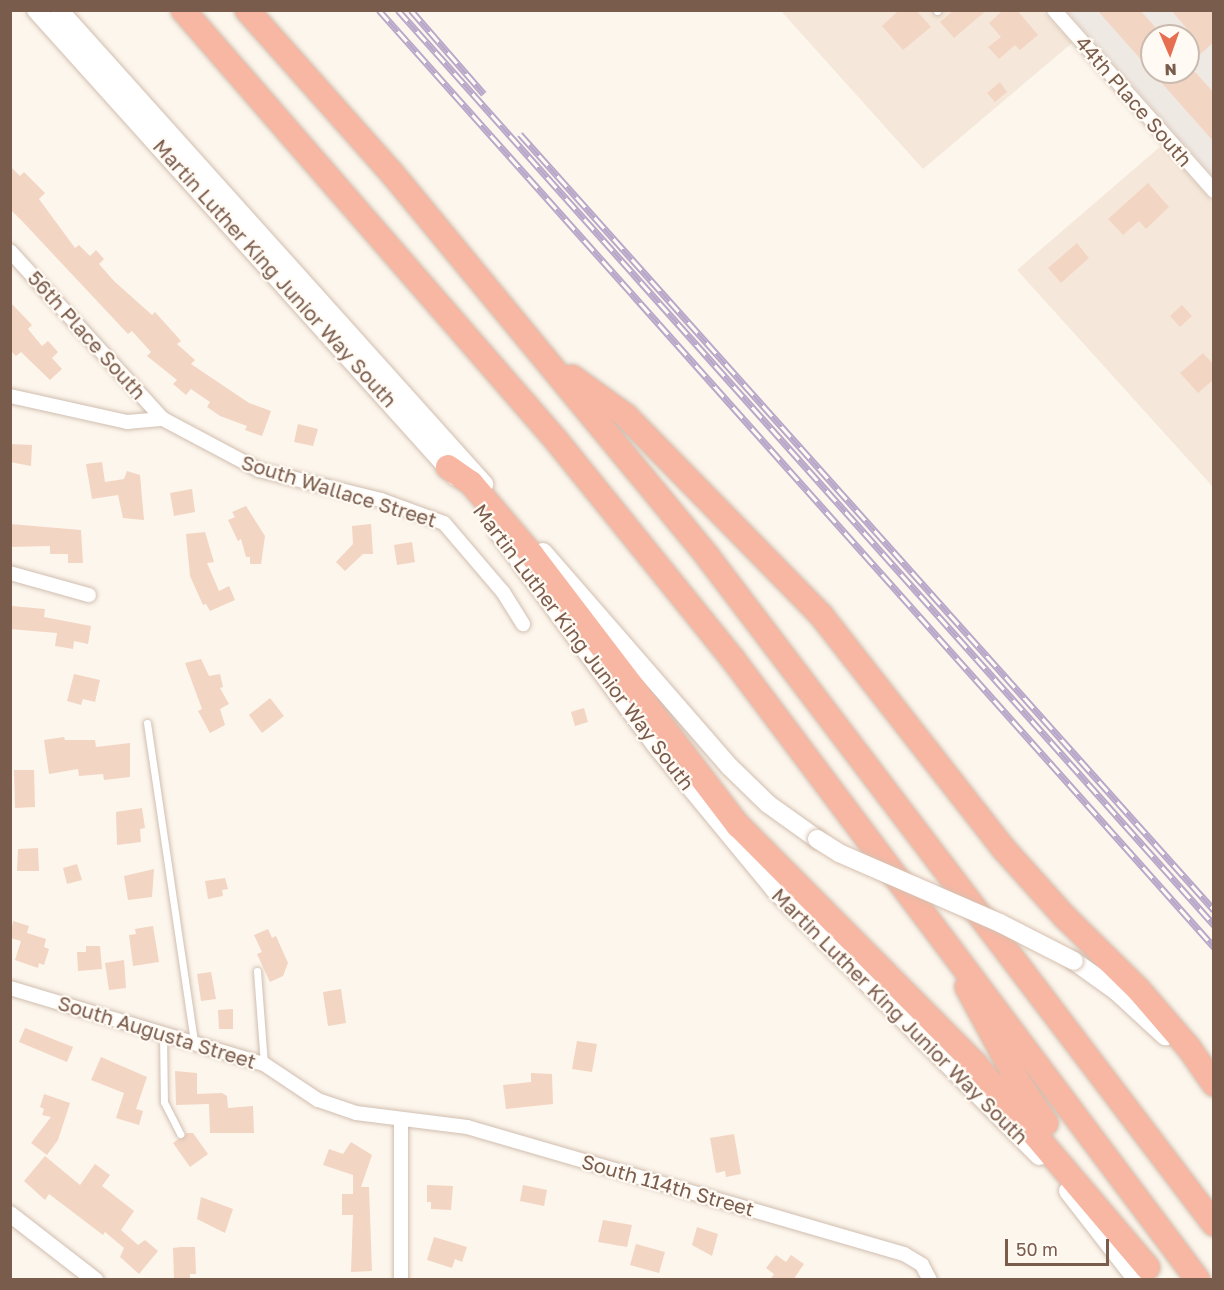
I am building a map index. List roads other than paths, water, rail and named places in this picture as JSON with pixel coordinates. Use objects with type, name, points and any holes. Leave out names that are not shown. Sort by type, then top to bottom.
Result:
[{"type":"highway","points":[[183,10],[556,440],[732,658],[928,914],[1198,1280]]},
{"type":"highway","points":[[247,10],[391,172],[708,557],[1214,1224]]},
{"type":"highway","points":[[546,358],[626,416],[821,615],[1003,848],[1065,917],[1139,990],[1189,1048],[1214,1086]]},
{"type":"highway","points":[[448,467],[471,483],[532,555],[738,825],[983,1072],[1147,1276]]},
{"type":"highway","points":[[928,914],[1017,1080],[1147,1276]]},
{"type":"main road","name":"Martin Luther King Junior Way South","points":[[36,10],[448,467]]},
{"type":"main road","name":"Martin Luther King Junior Way South","points":[[59,10],[361,342],[730,767],[768,804],[839,853],[1000,923],[1074,961],[1148,1019],[1214,1086]]},
{"type":"street","name":"44th Place South","points":[[1054,10],[1211,183]]},
{"type":"street","name":"56th Place South","points":[[10,251],[163,419]]},
{"type":"street","points":[[10,396],[127,422],[163,419]]},
{"type":"street","name":"South Wallace Street","points":[[163,419],[259,470],[381,500],[444,523],[497,584],[523,624]]},
{"type":"street","points":[[10,573],[89,595]]},
{"type":"street","name":"South Augusta Street","points":[[10,988],[264,1065],[318,1100],[356,1113],[400,1119]]},
{"type":"street","points":[[400,1119],[401,1280]]},
{"type":"street","name":"South 114th Street","points":[[400,1119],[466,1127],[904,1254],[928,1276]]},
{"type":"street","points":[[10,1214],[95,1280]]},
{"type":"lane","points":[[147,723],[194,1043]]},
{"type":"lane","points":[[257,971],[264,1065]]},
{"type":"lane","points":[[163,1034],[164,1102],[180,1134]]},
{"type":"railway","points":[[379,10],[1214,947]]},
{"type":"railway","points":[[398,10],[1214,925]]},
{"type":"railway","points":[[411,10],[484,94]]},
{"type":"railway","points":[[520,134],[1214,910]]}]
